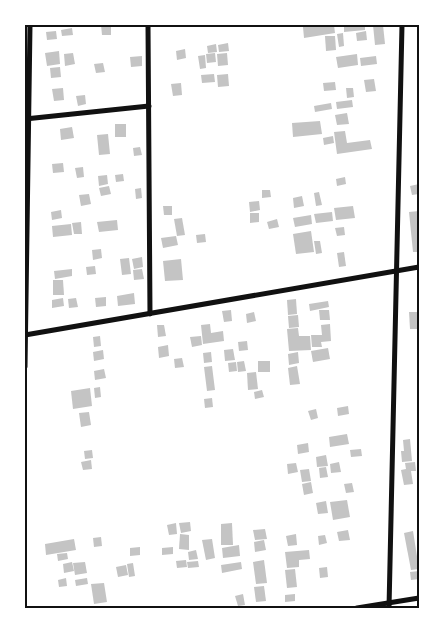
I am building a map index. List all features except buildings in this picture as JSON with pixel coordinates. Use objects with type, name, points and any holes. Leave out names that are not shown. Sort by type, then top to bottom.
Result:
[{"type":"street","points":[[25,367],[27,118],[30,25]]},
{"type":"street","points":[[148,25],[150,314]]},
{"type":"street","points":[[389,605],[402,25]]},
{"type":"street","points":[[27,118],[149,106]]},
{"type":"street","points":[[25,335],[419,267]]},
{"type":"street","points":[[357,608],[389,605],[419,598]]}]
